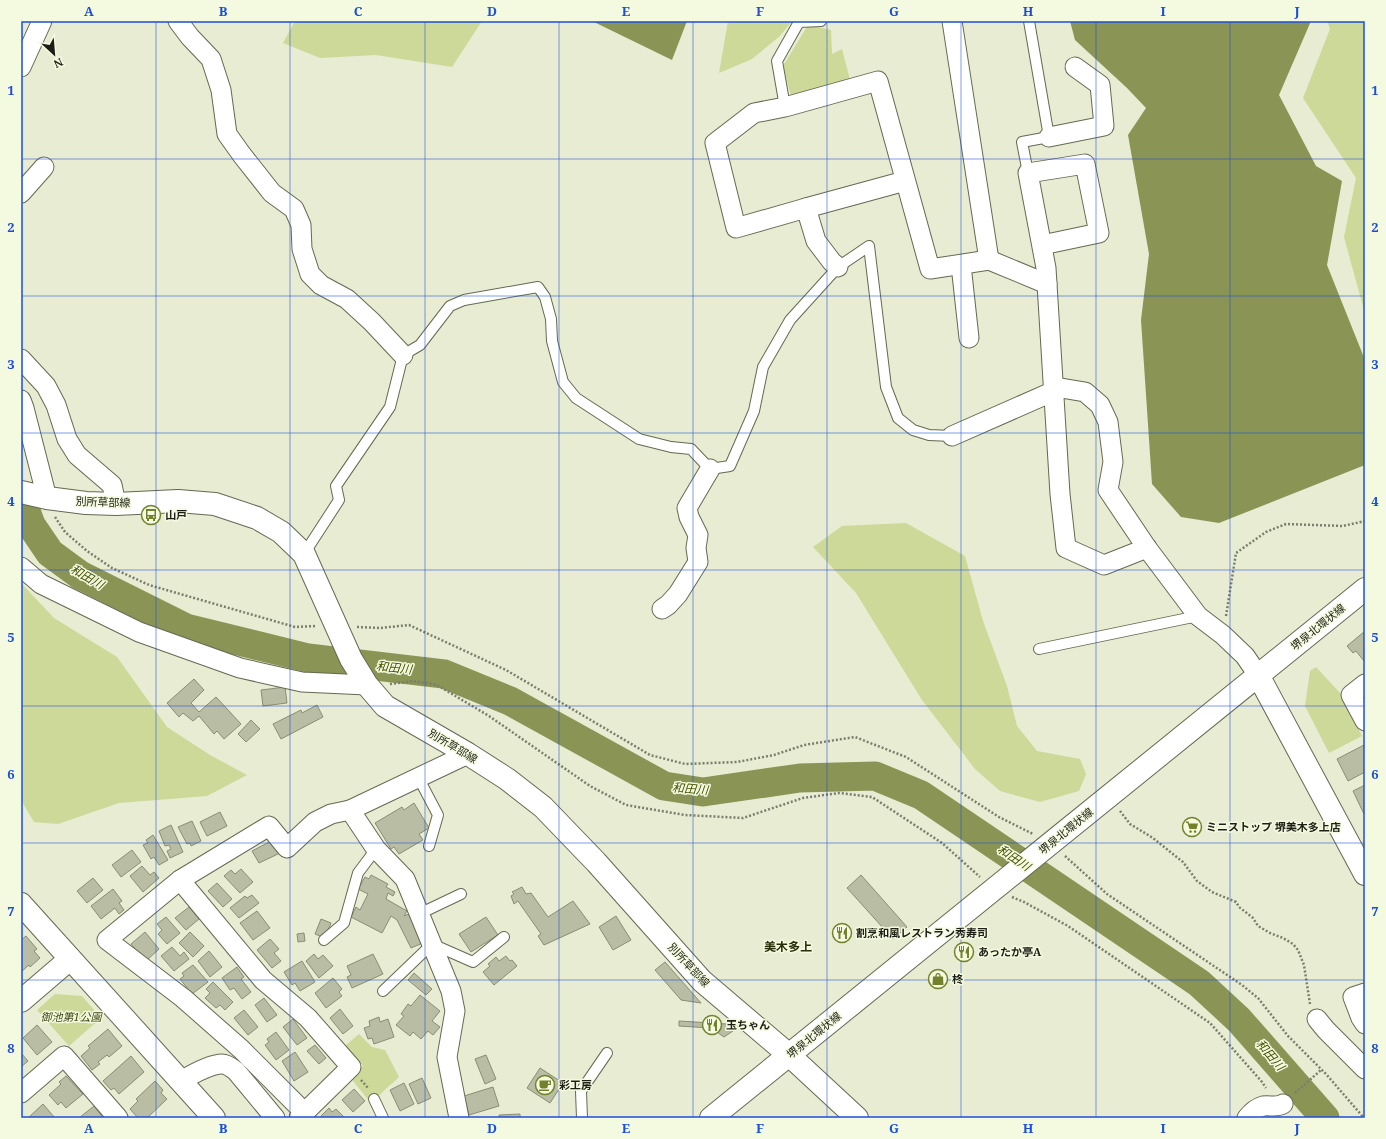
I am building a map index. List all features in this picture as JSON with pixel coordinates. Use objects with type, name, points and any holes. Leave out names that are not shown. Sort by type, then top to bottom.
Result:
[{"type":"main road","name":"別所草部線","points":[[36,496],[86,503],[116,504],[178,502],[215,504],[258,518],[281,532],[304,554],[351,660],[366,685],[385,706],[468,754],[507,779],[543,807],[596,862],[702,980],[790,1054],[857,1118]]},
{"type":"main road","name":"堺泉北環状線","points":[[711,1118],[1365,589]]},
{"type":"main road","points":[[1258,675],[1365,874]]},
{"type":"main road","points":[[21,904],[214,1118]]},
{"type":"main road","points":[[21,1001],[70,959]]},
{"type":"street","points":[[21,67],[42,21]]},
{"type":"street","points":[[178,21],[190,37],[211,59],[220,90],[227,134],[272,193],[294,209],[301,225],[302,249],[310,274],[320,286],[347,299],[372,322],[403,355]]},
{"type":"street","points":[[952,21],[989,260]]},
{"type":"street","points":[[1049,138],[1104,126],[1100,85],[1075,67]]},
{"type":"street","points":[[905,181],[736,228],[715,144],[754,113],[785,107],[878,82],[930,269],[989,260],[1047,284]]},
{"type":"street","points":[[1042,245],[1099,233],[1085,164],[1028,173],[1046,268],[1060,494],[1066,548],[1104,565],[1147,548]]},
{"type":"street","points":[[21,193],[44,166]]},
{"type":"street","points":[[806,208],[816,241],[832,262],[838,267]]},
{"type":"street","points":[[961,265],[969,338]]},
{"type":"street","points":[[21,359],[46,386],[56,405],[66,439],[76,456],[112,485],[116,504]]},
{"type":"street","points":[[952,436],[1061,388],[1085,392],[1100,405],[1108,422],[1113,462],[1108,490],[1147,548],[1198,616],[1223,635],[1245,656],[1258,675]]},
{"type":"street","points":[[21,400],[24,408],[36,496]]},
{"type":"street","points":[[662,610],[678,594],[698,562],[696,548],[698,535],[689,517],[687,508],[710,469]]},
{"type":"street","points":[[21,567],[41,584],[139,632],[240,668],[302,682],[366,685]]},
{"type":"street","points":[[1365,684],[1352,695],[1365,721]]},
{"type":"street","points":[[180,880],[263,980],[308,1018],[350,1067],[302,1115],[241,1049],[183,998],[107,940],[180,880],[269,826],[287,848],[315,822],[332,814],[350,810],[468,754]]},
{"type":"street","points":[[350,810],[376,850],[405,879],[452,992],[455,1011],[447,1057],[459,1118]]},
{"type":"street","points":[[1365,994],[1353,997],[1361,1018],[1365,1024]]},
{"type":"street","points":[[1318,1019],[1326,1030],[1365,1069]]},
{"type":"street","points":[[21,1093],[64,1056],[118,1118]]},
{"type":"street","points":[[181,1082],[200,1070],[222,1064],[230,1066],[236,1071],[275,1118]]},
{"type":"street","points":[[1247,1118],[1254,1111],[1263,1106],[1280,1105]]},
{"type":"lane","points":[[785,107],[777,61],[799,22],[820,21]]},
{"type":"lane","points":[[1028,173],[1022,142],[1049,138],[1029,21]]},
{"type":"lane","points":[[304,554],[339,500],[336,486],[390,407],[403,355],[420,345],[450,306],[464,300],[538,287],[545,297],[551,319],[552,341],[563,382],[576,398],[639,439],[672,447],[690,449],[710,469],[730,466],[754,410],[763,367],[790,320],[838,267],[868,246],[886,387],[898,418],[913,430],[929,435],[952,436]]},
{"type":"lane","points":[[1039,649],[1198,616]]},
{"type":"lane","points":[[418,777],[438,815],[429,846]]},
{"type":"lane","points":[[324,940],[344,923],[358,873],[376,850]]},
{"type":"lane","points":[[419,914],[461,894]]},
{"type":"lane","points":[[383,991],[432,944],[473,962],[504,937]]},
{"type":"lane","points":[[582,1118],[582,1092],[607,1053]]},
{"type":"lane","points":[[374,1099],[383,1118]]},
{"type":"path","points":[[36,496],[65,532],[87,551],[112,568],[148,585],[295,627],[339,631],[409,626],[506,670],[650,755],[685,764],[737,762],[774,755],[804,745],[855,737],[906,757],[1046,847],[1107,894],[1242,985],[1258,998],[1288,1036],[1364,1118]]},
{"type":"path","points":[[1223,635],[1236,553],[1266,532],[1286,524],[1343,526],[1365,521]]},
{"type":"path","points":[[366,685],[382,685],[413,681],[437,685],[489,716],[590,786],[626,804],[685,815],[743,818],[803,798],[839,793],[872,797],[942,843],[1024,902],[1068,926],[1210,1023],[1262,1082],[1280,1105],[1321,1070]]},
{"type":"path","points":[[1109,796],[1130,824],[1153,838],[1175,855],[1197,881],[1212,892],[1236,902],[1239,907],[1253,918],[1258,926],[1294,944],[1304,965],[1310,1004],[1318,1019]]},
{"type":"path","points":[[350,1067],[374,1099]]},
{"type":"green space","points":[[295,21],[482,21],[452,67],[376,55],[320,58],[283,43]]},
{"type":"green space","points":[[728,21],[792,21],[780,36],[752,59],[719,73]]},
{"type":"green space","points":[[1327,21],[1365,21],[1365,314],[1344,237],[1356,178],[1303,98],[1330,29]]},
{"type":"green space","points":[[808,25],[831,30],[832,54],[842,49],[850,80],[791,96],[783,66]]},
{"type":"green space","points":[[906,523],[965,556],[983,621],[1007,686],[1017,726],[1037,751],[1080,759],[1086,774],[1079,791],[1040,802],[1000,791],[975,769],[922,700],[856,593],[813,547],[842,526]]},
{"type":"green space","points":[[21,583],[54,618],[117,657],[167,727],[210,755],[247,775],[207,796],[119,803],[58,824],[34,822],[21,800]]},
{"type":"green space","points":[[1316,667],[1340,693],[1362,736],[1329,753],[1305,706],[1310,671]]},
{"type":"green space","name":"御池第1公園","points":[[55,994],[82,996],[101,1018],[69,1046],[37,1010]]},
{"type":"green space","points":[[359,1034],[372,1047],[385,1050],[399,1077],[377,1097],[369,1101],[350,1077],[363,1066],[345,1046]]},
{"type":"shaded area","points":[[592,21],[687,21],[672,60]]},
{"type":"shaded area","points":[[1070,21],[1311,21],[1279,95],[1316,166],[1342,181],[1327,265],[1365,360],[1365,465],[1219,523],[1181,517],[1152,484],[1141,320],[1149,254],[1128,135],[1146,108],[1127,88],[1075,40]]},
{"type":"building","points":[[1365,631],[1364,661],[1356,651],[1353,653],[1347,646]]},
{"type":"building","points":[[194,679],[204,690],[191,703],[199,712],[216,697],[241,724],[224,739],[217,731],[214,734],[199,716],[193,721],[183,713],[179,717],[167,703]]},
{"type":"building","points":[[285,687],[287,703],[263,706],[261,690]]},
{"type":"building","points":[[317,705],[323,717],[281,739],[273,724],[301,710],[302,713]]},
{"type":"building","points":[[251,720],[260,729],[246,742],[238,734]]},
{"type":"building","points":[[1364,745],[1365,772],[1348,781],[1337,759]]},
{"type":"building","points":[[1365,785],[1365,813],[1364,814],[1353,791]]},
{"type":"building","points":[[414,803],[429,828],[419,834],[423,840],[399,854],[394,847],[391,849],[375,823],[402,807],[404,810]]},
{"type":"building","points":[[220,812],[227,826],[207,836],[200,822]]},
{"type":"building","points":[[192,821],[201,841],[191,846],[190,843],[187,844],[178,827]]},
{"type":"building","points":[[171,825],[183,852],[170,858],[167,851],[171,849],[169,845],[165,846],[159,831]]},
{"type":"building","points":[[153,835],[168,860],[159,865],[154,857],[151,859],[143,845],[148,843],[146,840]]},
{"type":"building","points":[[273,840],[280,853],[259,863],[252,851]]},
{"type":"building","points":[[132,850],[141,862],[121,877],[112,865]]},
{"type":"building","points":[[142,866],[150,875],[154,872],[159,878],[143,892],[130,876]]},
{"type":"building","points":[[241,869],[253,882],[240,893],[224,876],[231,870],[235,874]]},
{"type":"building","points":[[371,875],[388,884],[386,887],[395,892],[393,896],[388,893],[386,899],[407,911],[404,916],[411,913],[425,942],[411,948],[397,920],[391,916],[382,933],[351,917],[356,907],[360,910],[368,894],[358,889],[365,877],[369,879]]},
{"type":"building","points":[[861,875],[907,927],[893,939],[847,888]]},
{"type":"building","points":[[93,878],[103,890],[87,903],[77,891]]},
{"type":"building","points":[[217,883],[232,899],[223,907],[208,891]]},
{"type":"building","points":[[522,887],[526,894],[531,893],[548,917],[573,901],[590,924],[544,945],[538,936],[541,934],[518,901],[514,904],[511,896],[514,894],[512,892]]},
{"type":"building","points":[[113,889],[122,901],[119,903],[124,910],[119,914],[115,908],[101,919],[91,906]]},
{"type":"building","points":[[252,895],[259,903],[239,918],[230,908],[245,896],[247,898]]},
{"type":"building","points":[[189,907],[199,919],[186,930],[175,918]]},
{"type":"building","points":[[257,911],[270,928],[253,940],[240,923]]},
{"type":"building","points":[[616,916],[631,940],[613,950],[599,927]]},
{"type":"building","points":[[166,917],[180,933],[167,944],[158,934],[162,930],[157,924]]},
{"type":"building","points":[[486,917],[498,935],[471,952],[459,934]]},
{"type":"building","points":[[321,919],[331,923],[325,938],[315,934]]},
{"type":"building","points":[[145,932],[159,949],[146,961],[131,944]]},
{"type":"building","points":[[190,932],[204,946],[193,957],[179,943]]},
{"type":"building","points":[[304,933],[305,941],[298,942],[297,934]]},
{"type":"building","points":[[26,936],[37,949],[34,951],[40,958],[30,967],[29,965],[21,972],[21,940]]},
{"type":"building","points":[[270,939],[279,949],[274,953],[281,961],[272,968],[257,950]]},
{"type":"building","points":[[172,947],[180,956],[184,952],[189,959],[174,971],[161,956]]},
{"type":"building","points":[[209,951],[222,967],[210,977],[198,961]]},
{"type":"building","points":[[314,954],[318,959],[323,955],[333,966],[319,978],[306,961]]},
{"type":"building","points":[[373,954],[383,974],[352,988],[347,977],[351,975],[347,966]]},
{"type":"building","points":[[506,956],[517,966],[494,985],[483,972],[490,966],[488,964],[496,957],[499,961]]},
{"type":"building","points":[[302,961],[315,982],[300,991],[295,983],[292,985],[284,972]]},
{"type":"building","points":[[665,962],[701,1003],[681,1000],[655,970]]},
{"type":"building","points":[[193,965],[208,982],[192,994],[180,979],[184,976],[182,973]]},
{"type":"building","points":[[237,967],[244,977],[241,979],[251,992],[242,999],[234,988],[230,990],[222,978]]},
{"type":"building","points":[[414,973],[432,989],[426,995],[408,980]]},
{"type":"building","points":[[333,978],[342,989],[339,992],[342,996],[326,1008],[315,993]]},
{"type":"building","points":[[213,982],[233,1002],[225,1010],[220,1005],[216,1008],[205,998],[210,993],[206,989]]},
{"type":"building","points":[[420,995],[440,1011],[432,1021],[440,1027],[433,1035],[428,1031],[421,1039],[413,1032],[410,1036],[396,1025],[404,1016],[401,1014],[408,1004],[411,1006]]},
{"type":"building","points":[[264,998],[277,1015],[267,1022],[255,1005]]},
{"type":"building","points":[[340,1009],[353,1026],[343,1034],[330,1018]]},
{"type":"building","points":[[244,1010],[258,1027],[248,1035],[234,1018]]},
{"type":"building","points":[[379,1017],[380,1022],[388,1019],[394,1037],[374,1044],[372,1038],[368,1039],[364,1028],[370,1026],[369,1021]]},
{"type":"building","points":[[293,1019],[307,1038],[297,1045],[283,1027]]},
{"type":"building","points":[[679,1021],[727,1024],[733,1031],[724,1037],[711,1028],[679,1026]]},
{"type":"building","points":[[37,1025],[52,1042],[37,1055],[23,1038]]},
{"type":"building","points":[[108,1029],[122,1046],[109,1057],[107,1055],[98,1062],[100,1064],[92,1070],[81,1056],[90,1048],[88,1046]]},
{"type":"building","points":[[276,1032],[289,1050],[276,1060],[265,1045],[269,1042],[267,1039]]},
{"type":"building","points":[[315,1045],[326,1058],[319,1064],[307,1051]]},
{"type":"building","points":[[295,1052],[308,1072],[294,1081],[282,1061]]},
{"type":"building","points":[[21,1053],[28,1061],[21,1067]]},
{"type":"building","points":[[486,1055],[496,1079],[485,1084],[475,1059]]},
{"type":"building","points":[[131,1056],[144,1072],[119,1094],[114,1088],[111,1090],[103,1081]]},
{"type":"building","points":[[540,1068],[563,1083],[550,1103],[527,1088]]},
{"type":"building","points":[[66,1076],[83,1094],[66,1108],[61,1102],[58,1105],[49,1095],[61,1084],[59,1082]]},
{"type":"building","points":[[422,1078],[431,1098],[418,1104],[409,1084]]},
{"type":"building","points":[[155,1081],[163,1090],[161,1093],[167,1099],[147,1118],[138,1118],[130,1109],[138,1101],[136,1099]]},
{"type":"building","points":[[404,1083],[414,1104],[400,1111],[390,1090]]},
{"type":"building","points":[[493,1087],[499,1106],[469,1115],[464,1096]]},
{"type":"building","points":[[354,1089],[365,1101],[353,1112],[342,1100]]},
{"type":"building","points":[[43,1104],[55,1118],[28,1118]]},
{"type":"building","points":[[94,1106],[103,1118],[79,1118]]},
{"type":"building","points":[[329,1108],[332,1112],[336,1109],[345,1118],[322,1118],[321,1116]]},
{"type":"building","points":[[520,1114],[520,1118],[499,1118],[499,1115]]},
{"type":"waterway","name":"和田川","points":[[21,497],[31,525],[50,553],[80,575],[186,628],[308,658],[444,674],[510,701],[664,786],[703,792],[800,778],[875,776],[921,795],[1199,983],[1239,1020],[1325,1118]]},
{"type":"place","name":"山戸","points":[[151,515]]},
{"type":"place","name":"ミニストップ 堺美木多上店","points":[[1192,827]]},
{"type":"place","name":"割烹和風レストラン秀寿司","points":[[842,933]]},
{"type":"place","name":"あったか亭A","points":[[964,952]]},
{"type":"place","name":"柊","points":[[938,979]]},
{"type":"place","name":"玉ちゃん","points":[[712,1025]]},
{"type":"place","name":"彩工房","points":[[545,1085]]},
{"type":"district","name":"美木多上","points":[[788,947]]}]
